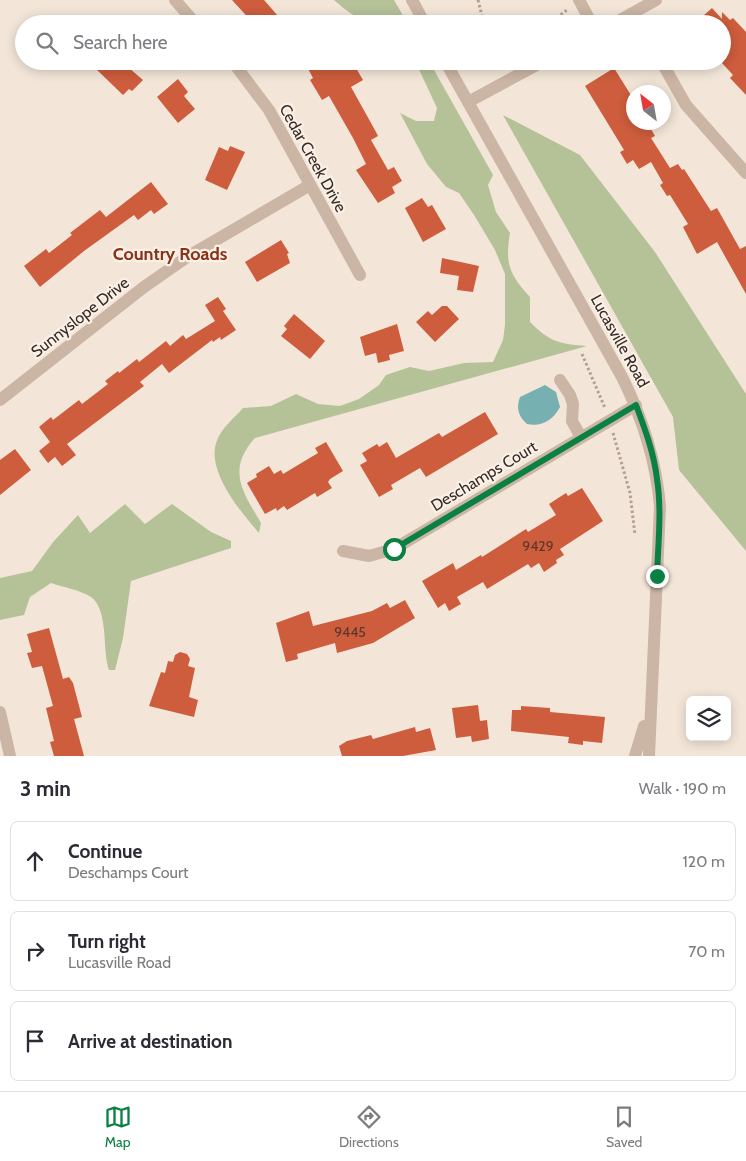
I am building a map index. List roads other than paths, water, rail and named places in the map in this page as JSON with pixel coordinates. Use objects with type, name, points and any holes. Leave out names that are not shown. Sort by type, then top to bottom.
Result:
[{"type":"street","points":[[175,0],[188,15]]},
{"type":"street","points":[[412,0],[420,15]]},
{"type":"street","points":[[629,15],[656,0]]},
{"type":"street","points":[[574,1],[585,15]]},
{"type":"street","name":"Cedar Creek Drive","points":[[239,70],[269,110],[360,275]]},
{"type":"street","name":"Lucasville Road","points":[[450,70],[636,405],[649,439],[657,478],[660,506],[649,712],[649,756]]},
{"type":"street","points":[[468,102],[527,70]]},
{"type":"street","points":[[667,70],[695,116],[746,173]]},
{"type":"street","name":"Sunnyslope Drive","points":[[0,400],[187,257],[310,185]]},
{"type":"street","points":[[560,380],[570,395],[573,404],[572,422],[581,438]]},
{"type":"street","name":"Deschamps Court","points":[[343,551],[369,556],[394,549],[636,405]]},
{"type":"street","points":[[0,712],[10,756]]},
{"type":"street","points":[[635,756],[649,712]]},
{"type":"water","points":[[545,385],[556,392],[560,407],[554,416],[546,422],[532,425],[527,424],[519,412],[520,397]]},
{"type":"district","name":"Country Roads","points":[[170,254]]}]
